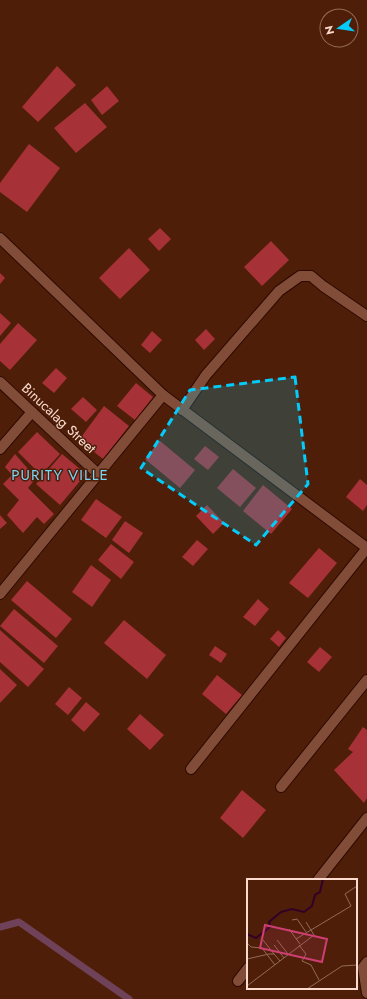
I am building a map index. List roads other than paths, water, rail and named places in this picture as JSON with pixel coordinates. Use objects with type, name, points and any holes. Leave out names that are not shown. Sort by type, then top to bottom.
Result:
[{"type":"street","points":[[0,238],[163,395],[367,548],[191,769]]},
{"type":"street","points":[[182,410],[206,375],[274,297],[300,276],[311,276],[367,316]]},
{"type":"street","name":"Binucalag Street","points":[[0,382],[98,474]]},
{"type":"street","points":[[0,594],[163,395]]},
{"type":"street","points":[[0,449],[32,412]]},
{"type":"street","points":[[281,787],[367,680]]},
{"type":"street","points":[[319,879],[367,818]]},
{"type":"street","points":[[367,962],[363,967],[367,993]]},
{"type":"street","points":[[238,981],[247,969]]},
{"type":"waterway","points":[[0,927],[19,922],[129,999]]},
{"type":"district","name":"PURITY VILLE","points":[[60,475]]}]
